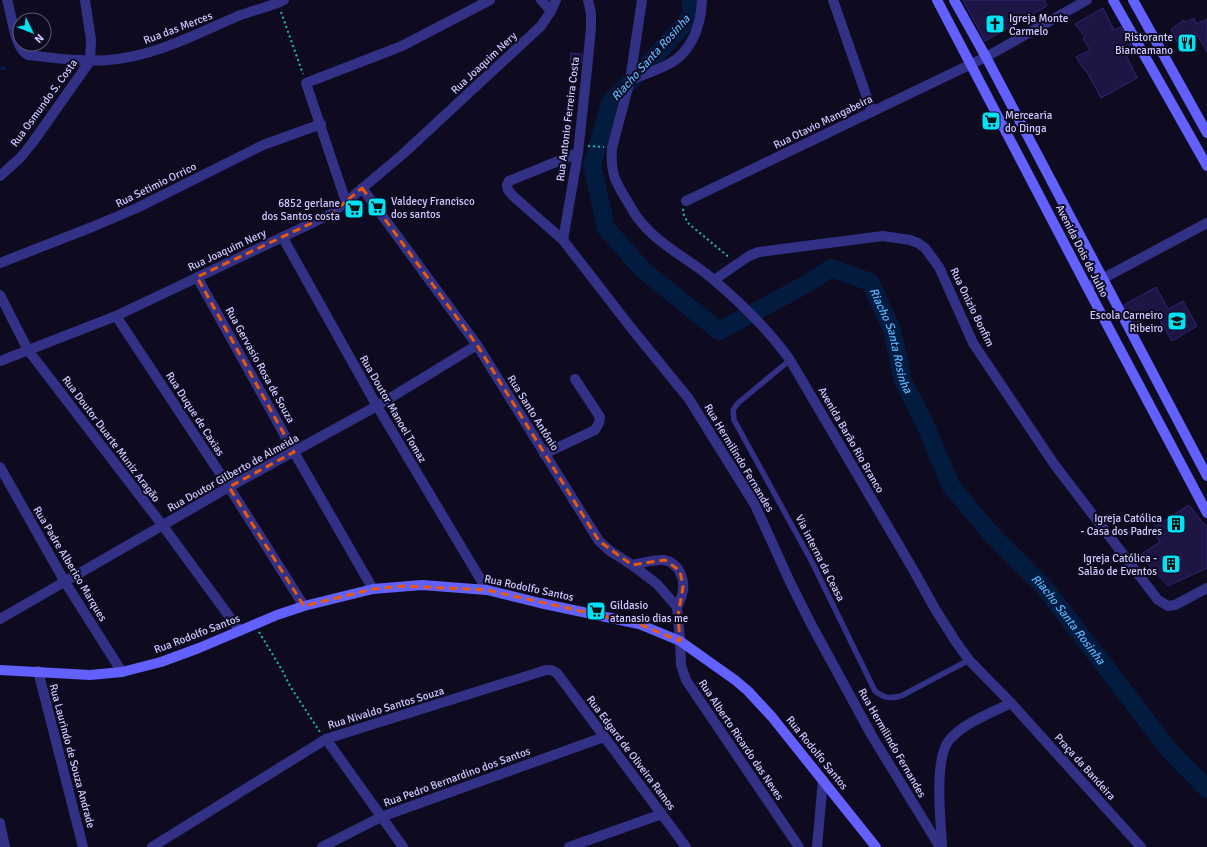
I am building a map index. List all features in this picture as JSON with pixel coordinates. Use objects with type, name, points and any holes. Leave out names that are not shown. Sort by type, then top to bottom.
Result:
[{"type":"street","name":"Rua das Merces","points":[[7,0],[18,44],[23,52],[28,55],[90,61],[110,60],[145,54],[174,44],[252,10],[280,1]]},
{"type":"street","points":[[85,0],[91,40],[90,61]]},
{"type":"street","points":[[346,202],[306,83],[402,46],[490,0]]},
{"type":"street","points":[[541,0],[551,11]]},
{"type":"street","name":"Rua Joaquim Nery","points":[[0,361],[116,316],[283,238],[330,214],[403,154],[541,26],[556,0]]},
{"type":"street","name":"Rua Antonio Ferreira Costa","points":[[563,240],[579,150],[591,28],[591,13],[588,0]]},
{"type":"street","name":"Avenida Barão Rio Branco","points":[[642,0],[630,80],[613,144],[611,159],[614,175],[620,192],[638,218],[653,235],[714,280],[751,314],[777,342],[790,360],[935,609],[956,642],[969,660],[1011,703]]},
{"type":"street","points":[[630,80],[668,65],[681,56],[691,42],[698,28],[702,13],[702,0]]},
{"type":"street","points":[[833,0],[872,112]]},
{"type":"street","name":"Avenida Dois de Julho","points":[[937,0],[1207,513]]},
{"type":"street","name":"Avenida Dois de Julho","points":[[954,0],[986,57],[1207,476]]},
{"type":"street","name":"Rua Otavio Mangabeira","points":[[686,201],[986,57],[1087,0]]},
{"type":"street","points":[[1113,0],[1207,166]]},
{"type":"street","points":[[1133,0],[1207,133]]},
{"type":"street","name":"Rua Osmundo S. Costa","points":[[0,176],[21,157],[33,142],[90,61]]},
{"type":"street","points":[[1170,100],[1184,92]]},
{"type":"street","name":"Rua Setimio Orrico","points":[[0,262],[137,208],[263,145],[321,124]]},
{"type":"street","name":"Rua Hermilindo Fernandes","points":[[579,150],[514,178],[509,181],[507,185],[508,190],[563,240],[632,329],[689,398],[755,505],[811,624],[864,722],[941,847]]},
{"type":"street","points":[[1029,176],[1043,167]]},
{"type":"street","name":"Rua Santo Antônio","points":[[362,188],[477,345],[599,541],[610,551],[657,584],[677,607]]},
{"type":"street","points":[[1087,287],[1207,223]]},
{"type":"street","name":"Rua Onizio Bonfim","points":[[714,280],[749,256],[759,252],[883,236],[910,240],[918,243],[925,248],[939,267],[973,343],[1054,464],[1158,600],[1168,606],[1175,605],[1207,588]]},
{"type":"street","name":"Rua Doutor Manoel Tomaz","points":[[283,238],[377,406],[487,590]]},
{"type":"street","name":"Rua Gervasio Rosa de Souza","points":[[197,277],[294,452],[373,589]]},
{"type":"street","name":"Rua Doutor Duarte Muniz Aragão","points":[[0,295],[28,350],[163,526],[240,631]]},
{"type":"street","name":"Rua Duque de Caxias","points":[[116,316],[304,606]]},
{"type":"street","name":"Rua Doutor Gilberto de Almeida","points":[[0,619],[228,487],[377,406],[477,345]]},
{"type":"street","points":[[544,454],[594,430],[599,423],[600,417],[575,379]]},
{"type":"street","name":"Rua Padre Alberico Marques","points":[[0,467],[65,582],[122,672]]},
{"type":"street","points":[[632,565],[656,560],[665,560],[676,566],[682,577],[683,587],[682,596],[677,607],[680,641]]},
{"type":"street","name":"Rua Rodolfo Santos","points":[[0,670],[90,675],[122,672],[161,662],[304,606],[373,589],[422,585],[487,590],[540,604],[634,622],[680,641],[748,691],[772,717],[876,847]]},
{"type":"street","name":"Rua Alberto Ricardo das Neves","points":[[680,641],[681,665],[686,680],[799,847]]},
{"type":"street","name":"Rua Nivaldo Santos Souza","points":[[152,847],[326,739],[546,670],[551,670],[557,673]]},
{"type":"street","name":"Rua Laurindo de Souza Andrade","points":[[38,671],[83,847]]},
{"type":"street","name":"Rua Edgard de Oliveira Ramos","points":[[557,673],[686,847]]},
{"type":"street","points":[[941,847],[939,788],[943,752],[950,739],[970,724],[1011,703]]},
{"type":"street","name":"Praça da Bandeira","points":[[1011,703],[1141,847]]},
{"type":"street","name":"Rua Pedro Bernardino dos Santos","points":[[322,847],[381,817],[604,737]]},
{"type":"street","points":[[326,739],[403,847]]},
{"type":"street","points":[[817,847],[823,780]]},
{"type":"street","points":[[569,847],[662,814]]},
{"type":"street","points":[[0,823],[5,847]]},
{"type":"lane","name":"Via interna da Ceasa","points":[[790,360],[738,402],[734,407],[734,420],[812,562],[875,691],[881,696],[887,698],[901,696],[969,660]]},
{"type":"path","points":[[280,1],[306,83]]},
{"type":"path","points":[[579,150],[604,147]]},
{"type":"path","points":[[686,201],[683,209],[684,216],[689,224],[737,264]]},
{"type":"path","points":[[255,624],[302,707],[326,739]]},
{"type":"highlighted area","points":[[362,188],[477,345],[599,541],[632,565],[665,560],[680,571],[683,587],[678,616],[680,641],[639,624],[487,590],[404,586],[373,589],[304,606],[229,487],[294,452],[197,277],[331,214]]},
{"type":"building","name":"Igreja Monte Carmelo","points":[[963,0],[1044,0],[1047,6],[985,41]]},
{"type":"building","points":[[1103,8],[1114,30],[1121,27],[1132,47],[1124,51],[1137,78],[1101,98],[1086,70],[1085,71],[1076,57],[1090,50],[1083,38],[1085,37],[1075,24]]},
{"type":"building","points":[[1194,18],[1196,24],[1207,19],[1207,52],[1196,33],[1177,42],[1171,29],[1184,20],[1185,22]]},
{"type":"building","points":[[571,53],[582,54],[581,64],[570,63]]},
{"type":"building","points":[[1156,287],[1168,309],[1183,301],[1197,326],[1172,341],[1155,312],[1134,324],[1124,305]]},
{"type":"building","points":[[1189,505],[1207,528],[1207,568],[1168,586],[1140,555],[1160,542],[1151,529]]},
{"type":"waterway","name":"Riacho Santa Rosinha","points":[[690,0],[693,14],[651,61],[611,101],[592,165],[606,228],[643,270],[719,331],[803,286],[831,268],[870,282],[892,330],[903,381],[924,422],[951,486],[993,536],[1045,588],[1170,751],[1207,789]]},
{"type":"waterway","points":[[0,69],[5,68]]},
{"type":"place","name":"Igreja Monte Carmelo","points":[[995,24]]},
{"type":"place","name":"Ristorante Biancamano","points":[[1187,43]]},
{"type":"place","name":"Mercearia do Dinga","points":[[991,121]]},
{"type":"place","name":"Valdecy Francisco dos santos","points":[[377,207]]},
{"type":"place","name":"6852 gerlane dos Santos costa","points":[[354,209]]},
{"type":"place","name":"Escola Carneiro Ribeiro","points":[[1177,321]]},
{"type":"place","name":"Igreja Católica - Casa dos Padres","points":[[1176,524]]},
{"type":"place","name":"Igreja Católica - Salão de Eventos","points":[[1171,564]]},
{"type":"place","name":"Gildasio atanasio dias me","points":[[596,611]]}]
